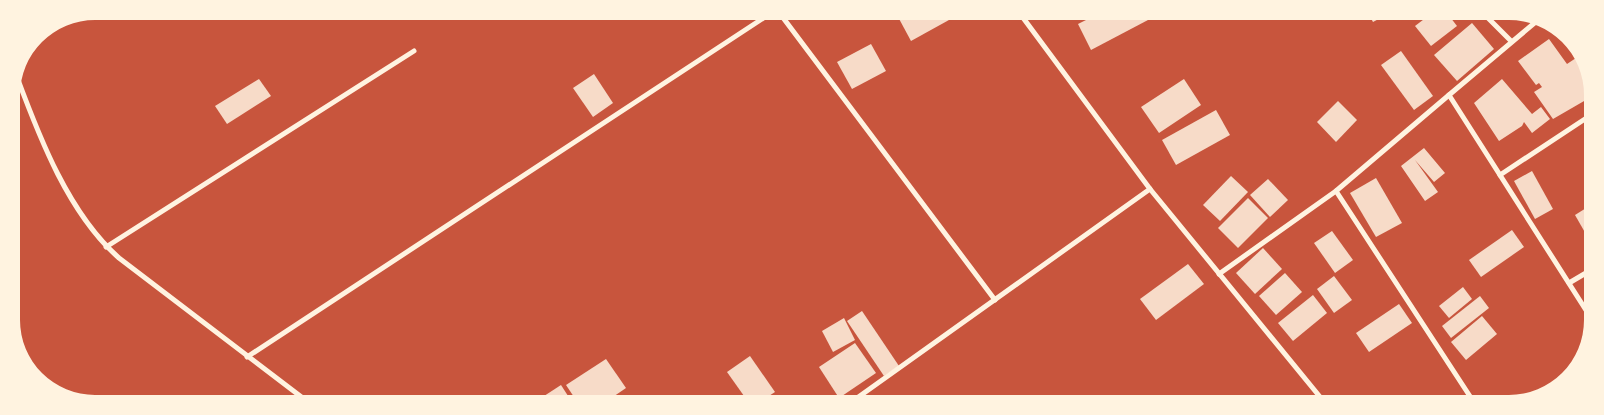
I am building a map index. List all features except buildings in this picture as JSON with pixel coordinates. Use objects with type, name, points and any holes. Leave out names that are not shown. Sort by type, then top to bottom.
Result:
[{"type":"street","points":[[247,357],[760,20]]},
{"type":"street","points":[[785,20],[995,300]]},
{"type":"street","points":[[1025,20],[1150,189],[1319,395]]},
{"type":"street","points":[[1490,20],[1511,41]]},
{"type":"street","points":[[1219,274],[1336,191],[1533,24]]},
{"type":"street","points":[[106,247],[414,51]]},
{"type":"street","points":[[21,86],[63,184],[84,220],[106,247],[299,395]]},
{"type":"street","points":[[1449,95],[1584,307]]},
{"type":"street","points":[[1500,175],[1584,120]]},
{"type":"street","points":[[861,395],[1150,189]]},
{"type":"street","points":[[1336,191],[1469,395]]},
{"type":"street","points":[[1569,283],[1584,274]]}]
